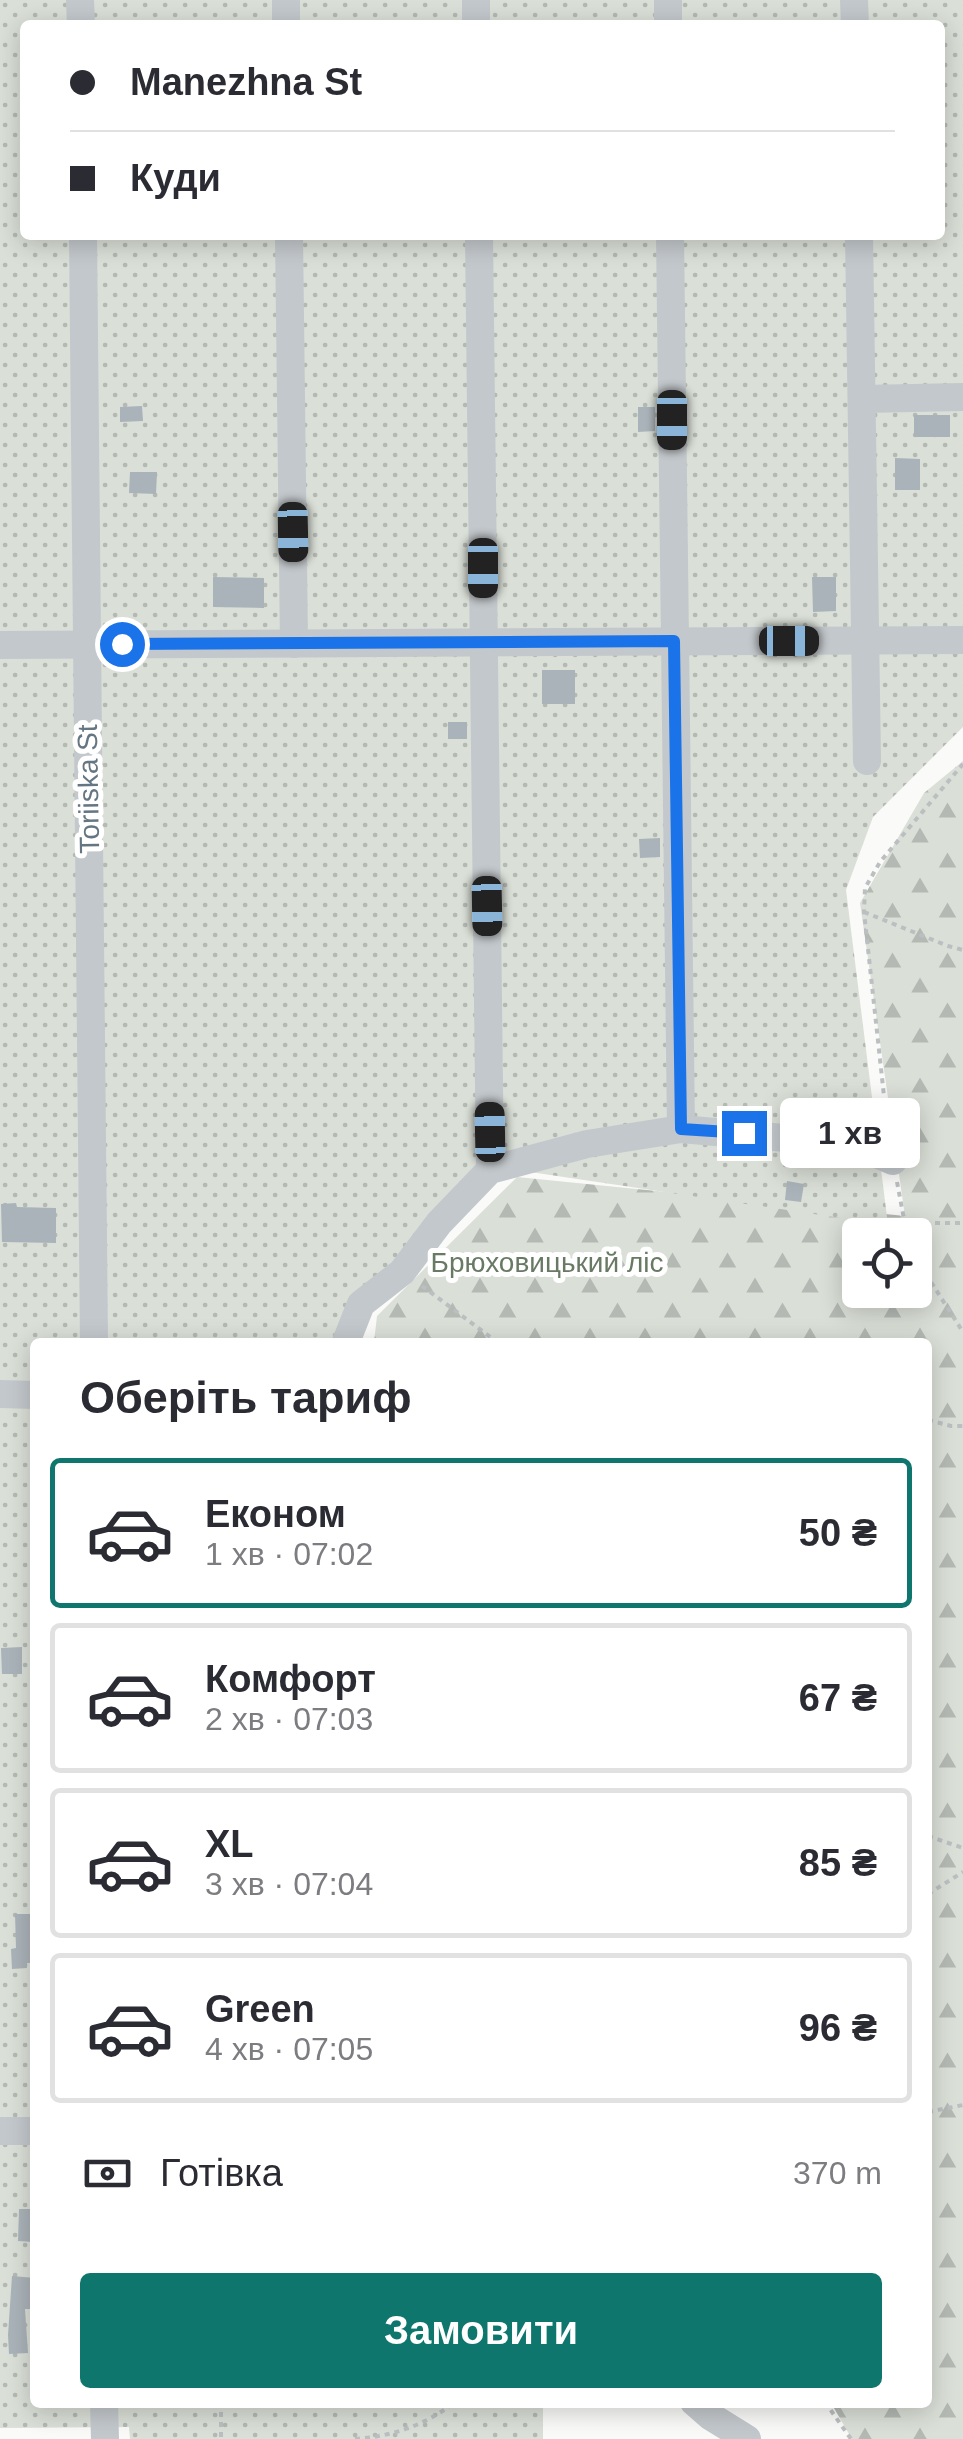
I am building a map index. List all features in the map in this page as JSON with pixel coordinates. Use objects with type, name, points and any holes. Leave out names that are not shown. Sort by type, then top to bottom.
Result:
[{"type":"street","name":"Toriiska St","points":[[83,240],[94,1338]]},
{"type":"street","points":[[289,240],[294,644]]},
{"type":"street","points":[[479,240],[490,1170]]},
{"type":"street","points":[[670,240],[681,1129]]},
{"type":"street","points":[[859,240],[867,761]]},
{"type":"street","points":[[862,399],[963,398]]},
{"type":"street","points":[[0,645],[963,640]]},
{"type":"street","points":[[348,1338],[361,1304],[402,1272],[439,1223],[490,1170],[587,1144],[681,1129],[853,1144],[893,1161]]},
{"type":"street","points":[[0,1394],[30,1395]]},
{"type":"street","points":[[0,2131],[30,2131]]},
{"type":"street","points":[[104,2408],[105,2439]]},
{"type":"street","points":[[701,2408],[747,2439]]},
{"type":"path","points":[[903,1218],[884,1108],[864,912],[865,888],[880,862],[963,764]]},
{"type":"path","points":[[864,912],[963,950]]},
{"type":"path","points":[[932,1223],[963,1222]]},
{"type":"path","points":[[402,1272],[492,1338]]},
{"type":"path","points":[[932,1284],[963,1332]]},
{"type":"path","points":[[932,1421],[963,1426]]},
{"type":"path","points":[[932,1837],[963,1848]]},
{"type":"path","points":[[932,1891],[963,1872]]},
{"type":"path","points":[[932,2111],[963,2105]]},
{"type":"path","points":[[221,2408],[221,2439]]},
{"type":"path","points":[[354,2439],[380,2437],[432,2420],[447,2408]]},
{"type":"path","points":[[830,2408],[851,2439]]},
{"type":"green space","points":[[0,0],[963,0],[963,727],[873,817],[846,890],[887,1218],[842,1218],[510,1169],[363,1320],[361,1338],[30,1338],[30,2408],[543,2408],[543,2439],[130,2439],[129,2427],[0,2428]]},
{"type":"green space","name":"Брюховицький ліс","points":[[963,761],[963,2439],[852,2439],[834,2408],[932,2408],[932,1338],[374,1338],[377,1316],[517,1177],[905,1216],[860,903],[924,793]]},
{"type":"building","points":[[142,406],[143,421],[120,422],[120,407]]},
{"type":"building","points":[[638,407],[655,407],[655,431],[638,432]]},
{"type":"building","points":[[914,415],[950,415],[950,437],[914,437]]},
{"type":"building","points":[[895,458],[920,459],[920,490],[895,490]]},
{"type":"building","points":[[130,472],[157,472],[156,494],[129,493]]},
{"type":"building","points":[[213,577],[264,578],[264,608],[213,607]]},
{"type":"building","points":[[812,577],[836,577],[836,611],[813,612]]},
{"type":"building","points":[[542,670],[575,670],[575,704],[542,704]]},
{"type":"building","points":[[448,722],[467,722],[467,739],[448,739]]},
{"type":"building","points":[[660,838],[660,857],[640,858],[639,839]]},
{"type":"building","points":[[787,1181],[804,1184],[801,1202],[785,1200]]},
{"type":"building","points":[[16,1203],[17,1207],[56,1208],[56,1243],[2,1242],[1,1204]]},
{"type":"building","points":[[22,1647],[22,1674],[2,1674],[1,1648]]},
{"type":"building","points":[[15,1914],[30,1914],[27,1968],[12,1969],[11,1949],[16,1948]]},
{"type":"building","points":[[19,2209],[30,2209],[30,2242],[18,2241]]},
{"type":"building","points":[[12,2276],[30,2278],[30,2309],[25,2309],[28,2353],[9,2354]]},
{"type":"route","points":[[122,644],[674,641],[681,1129],[744,1133]]}]
